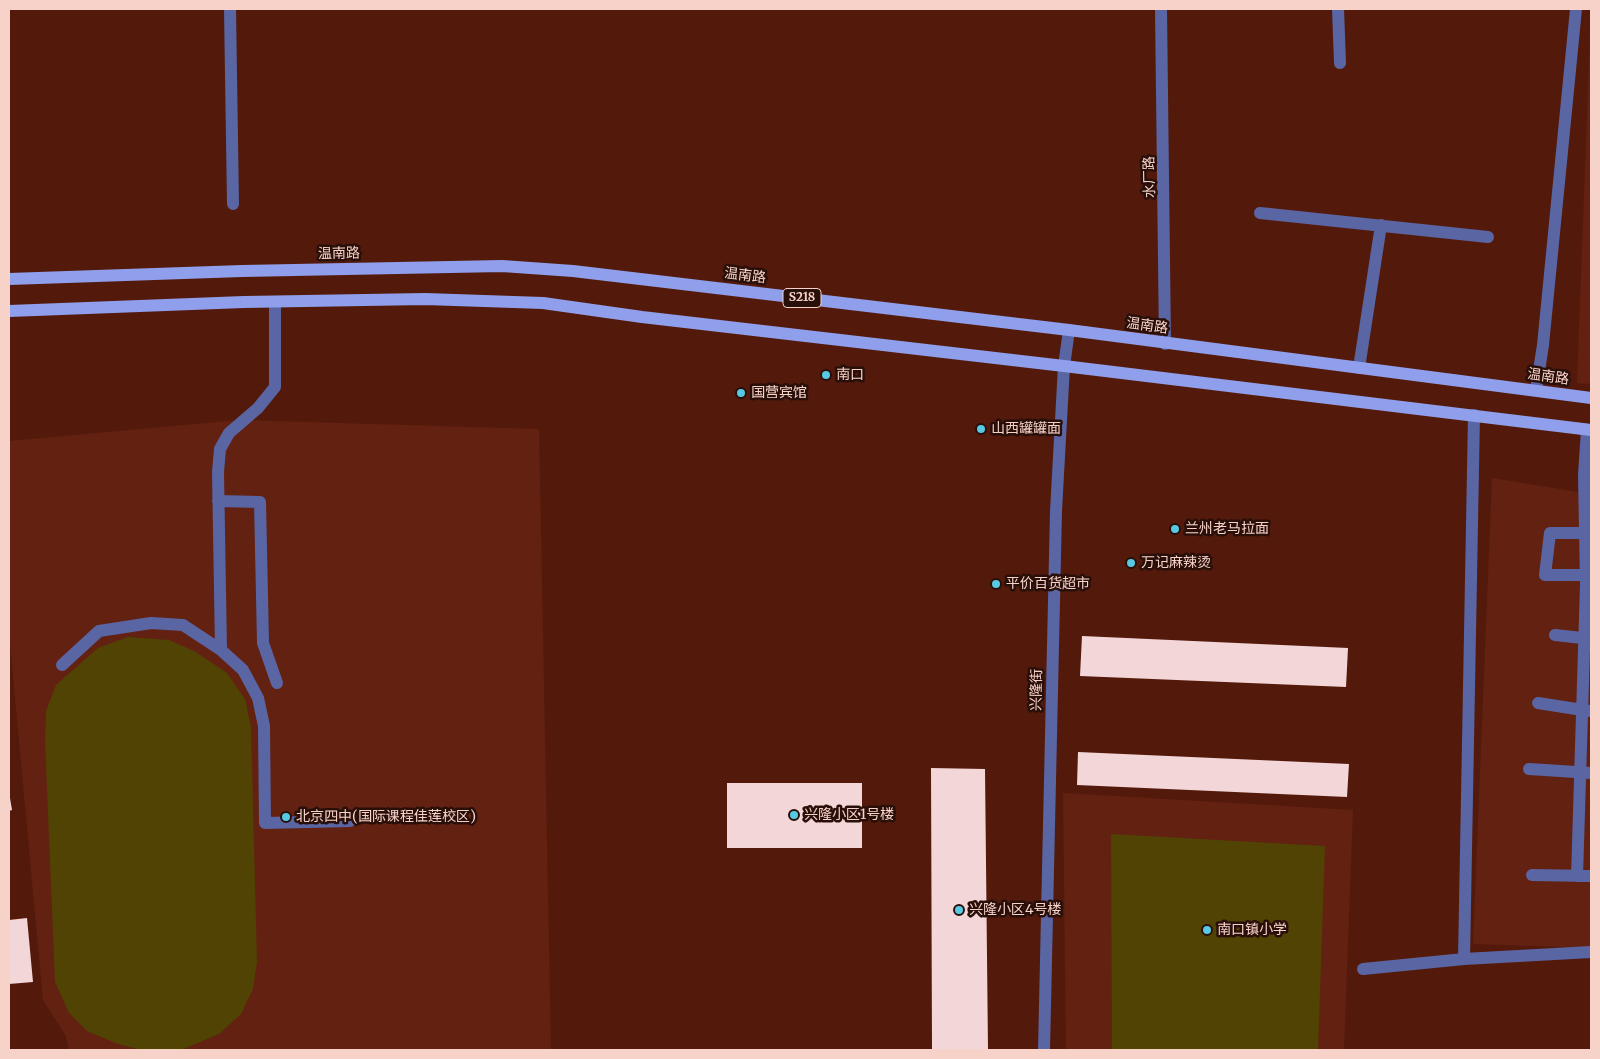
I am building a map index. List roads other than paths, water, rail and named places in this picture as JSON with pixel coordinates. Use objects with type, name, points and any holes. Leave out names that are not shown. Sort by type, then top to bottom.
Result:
[{"type":"main road","name":"温南路","points":[[9,279],[242,271],[502,266],[654,279],[1069,330],[1591,398]]},
{"type":"main road","points":[[9,311],[425,299],[544,303],[642,317],[1589,430]]},
{"type":"street","points":[[230,9],[233,204]]},
{"type":"street","name":"水厂路","points":[[1161,9],[1165,344]]},
{"type":"street","points":[[1338,9],[1340,63]]},
{"type":"street","points":[[1536,390],[1543,345],[1576,9]]},
{"type":"street","points":[[1260,213],[1488,237]]},
{"type":"street","points":[[1359,368],[1381,225]]},
{"type":"street","points":[[221,650],[218,501],[220,449],[229,432],[258,408],[274,387],[275,302]]},
{"type":"street","name":"兴隆街","points":[[1044,1050],[1056,511],[1064,366],[1069,330]]},
{"type":"street","points":[[1464,959],[1474,415]]},
{"type":"street","points":[[1577,876],[1586,773],[1589,576],[1584,475],[1589,430]]},
{"type":"street","points":[[218,501],[260,502],[263,643],[277,683]]},
{"type":"street","points":[[1588,533],[1550,533],[1545,574],[1589,576]]},
{"type":"street","points":[[62,665],[99,631],[151,623],[182,625],[221,650],[243,670],[258,698],[264,726],[265,823],[350,821]]},
{"type":"street","points":[[1554,636],[1588,638]]},
{"type":"street","points":[[1538,703],[1587,711]]},
{"type":"street","points":[[1529,769],[1586,773]]},
{"type":"street","points":[[1532,875],[1591,876]]},
{"type":"street","points":[[1363,969],[1464,959],[1591,952]]},
{"type":"place","name":"南口","points":[[826,375]]},
{"type":"place","name":"国营宾馆","points":[[741,393]]},
{"type":"place","name":"山西罐罐面","points":[[981,429]]},
{"type":"place","name":"兰州老马拉面","points":[[1175,529]]},
{"type":"place","name":"万记麻辣烫","points":[[1131,563]]},
{"type":"place","name":"平价百货超市","points":[[996,584]]},
{"type":"place","name":"兴隆小区1号楼","points":[[794,815]]},
{"type":"place","name":"北京四中(国际课程佳莲校区)","points":[[286,817]]},
{"type":"place","name":"兴隆小区4号楼","points":[[959,910]]},
{"type":"place","name":"南口镇小学","points":[[1207,930]]}]
